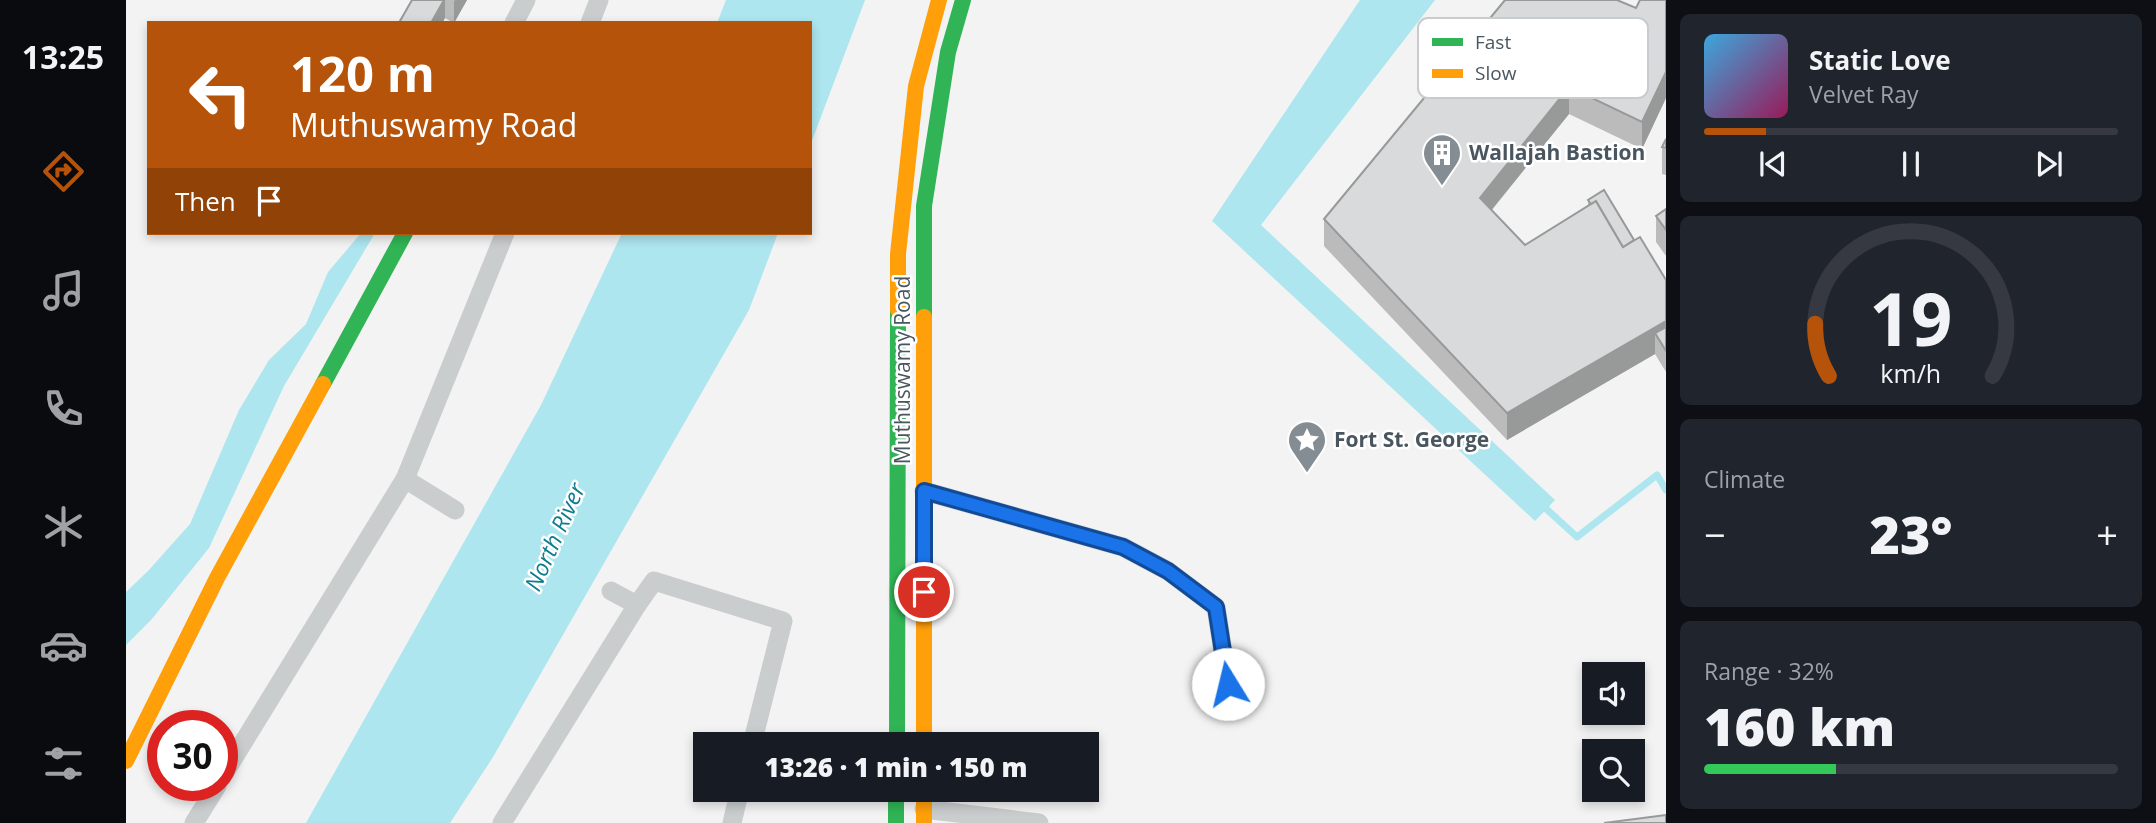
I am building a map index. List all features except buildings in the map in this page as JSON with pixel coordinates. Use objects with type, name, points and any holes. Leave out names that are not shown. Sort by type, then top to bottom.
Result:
[{"type":"main road","name":"Muthuswamy Road","points":[[897,732],[898,254],[916,86],[939,0]]},
{"type":"main road","name":"Muthuswamy Road","points":[[924,732],[923,206],[948,52],[963,0]]},
{"type":"main road","points":[[126,761],[217,578],[404,235]]},
{"type":"main road","points":[[896,802],[896,823]]},
{"type":"street","points":[[515,21],[526,0]]},
{"type":"street","points":[[591,21],[600,0]]},
{"type":"street","points":[[238,751],[405,479],[504,235]]},
{"type":"street","points":[[405,479],[455,510]]},
{"type":"street","points":[[924,491],[1123,547],[1168,571],[1216,607],[1228,684]]},
{"type":"street","points":[[502,823],[654,580],[783,621],[755,732]]},
{"type":"street","points":[[611,592],[637,605]]},
{"type":"street","points":[[194,823],[208,801]]},
{"type":"street","points":[[732,823],[737,802]]},
{"type":"street","points":[[924,807],[1039,823]]},
{"type":"water","points":[[726,0],[865,0],[812,141],[812,21],[718,21]]},
{"type":"water","points":[[1360,0],[1435,0],[1421,18],[1418,18],[1418,22],[1261,225],[1555,500],[1535,521],[1212,221]]},
{"type":"water","points":[[359,235],[374,235],[284,386],[209,548],[151,620],[126,645],[126,592],[190,524],[239,410],[269,360],[306,324],[328,272]]},
{"type":"water","name":"North River","points":[[621,235],[777,235],[749,310],[493,757],[450,823],[306,823],[541,405]]},
{"type":"waterway","points":[[1541,504],[1577,537],[1657,475],[1666,490]]},
{"type":"traffic: fast","points":[[924,317],[924,206],[948,52],[963,0]]},
{"type":"traffic: fast","points":[[323,384],[404,235]]},
{"type":"traffic: fast","points":[[897,732],[898,310]]},
{"type":"traffic: fast","points":[[896,802],[896,823]]},
{"type":"traffic: slow","points":[[898,310],[898,254],[916,86],[939,0]]},
{"type":"traffic: slow","points":[[924,317],[924,732]]},
{"type":"traffic: slow","points":[[126,761],[217,578],[323,384]]},
{"type":"traffic: slow","points":[[924,802],[924,823]]},
{"type":"place","name":"Wallajah Bastion","points":[[1442,187]]},
{"type":"place","name":"Fort St. George","points":[[1307,474]]},
{"type":"route","points":[[924,592],[924,491],[1123,547],[1168,571],[1216,607],[1228,684]]}]
